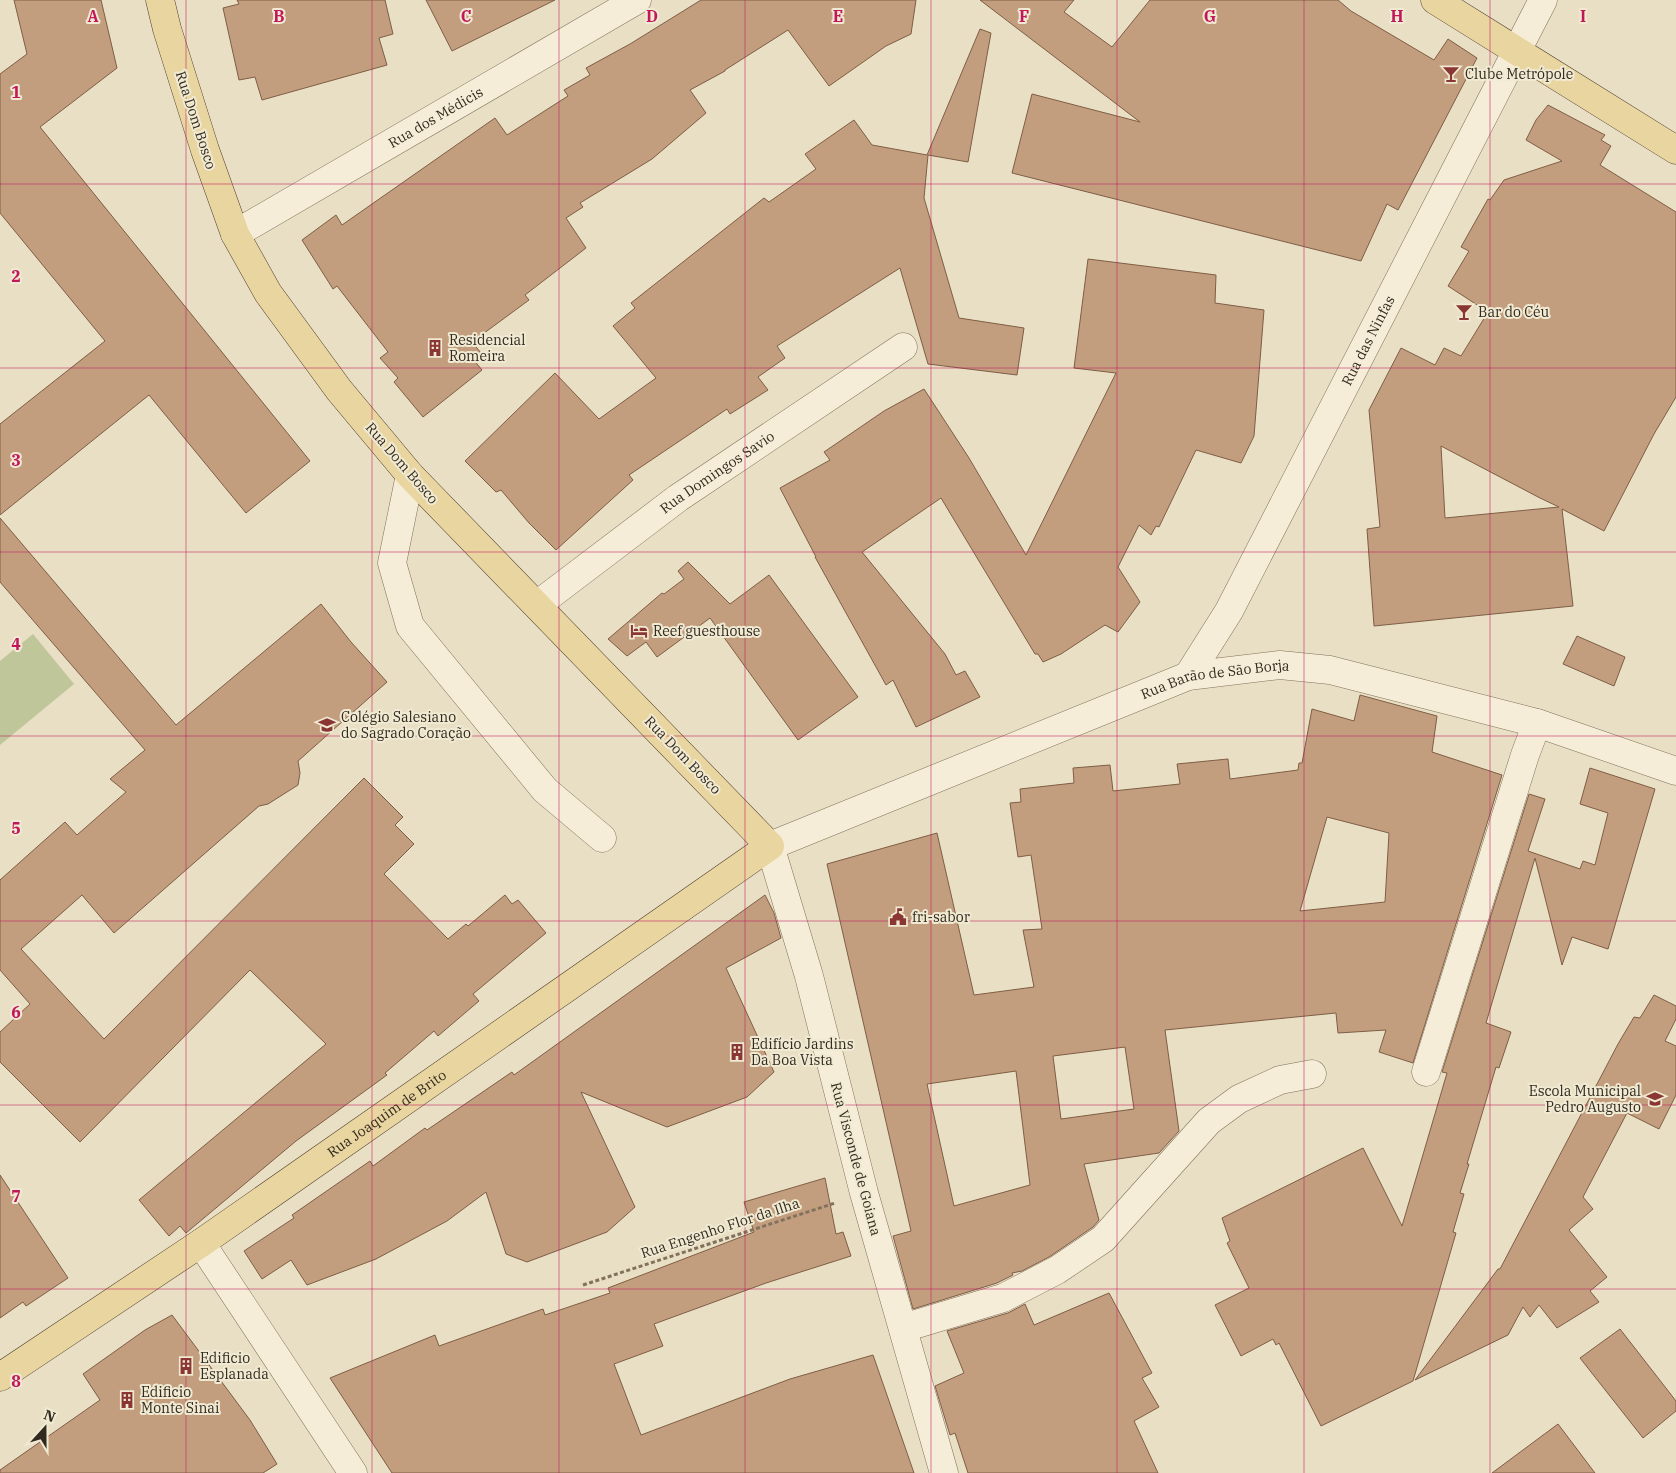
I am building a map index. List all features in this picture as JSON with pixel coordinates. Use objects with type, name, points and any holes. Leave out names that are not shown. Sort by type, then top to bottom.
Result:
[{"type":"main road","name":"Rua Dom Bosco","points":[[160,0],[167,29],[205,150],[234,234],[268,292],[301,338],[339,390],[410,475],[770,846]]},
{"type":"main road","points":[[1435,0],[1676,150]]},
{"type":"main road","name":"Rua Joaquim de Brito","points":[[0,1377],[201,1243],[770,846]]},
{"type":"street","name":"Rua dos Médicis","points":[[234,234],[637,0]]},
{"type":"street","name":"Rua das Ninfas","points":[[1188,676],[1229,610],[1543,0]]},
{"type":"street","name":"Rua Domingos Savio","points":[[537,605],[678,498],[903,347]]},
{"type":"street","points":[[410,475],[392,563],[410,626],[545,790],[602,838]]},
{"type":"street","name":"Rua Barão de São Borja","points":[[770,846],[1188,676],[1280,665],[1330,670],[1537,723],[1676,771]]},
{"type":"street","points":[[1426,1072],[1525,755],[1537,723]]},
{"type":"street","name":"Rua Visconde de Goiana","points":[[770,846],[809,976],[864,1193],[944,1473]]},
{"type":"street","points":[[903,1328],[1003,1298],[1057,1270],[1103,1239],[1209,1120],[1239,1099],[1280,1080],[1312,1074]]},
{"type":"street","points":[[201,1243],[353,1473]]},
{"type":"path","name":"Rua Engenho Flor da Ilha","points":[[583,1285],[864,1193]]},
{"type":"green space","points":[[33,634],[74,684],[0,745],[0,661]]},
{"type":"building","points":[[14,0],[101,0],[117,68],[40,127],[310,461],[246,513],[149,395],[0,515],[0,424],[105,341],[0,213],[0,74],[27,54]]},
{"type":"building","points":[[237,0],[385,0],[393,34],[379,38],[387,65],[262,100],[255,77],[239,80],[223,8],[239,4]]},
{"type":"building","points":[[426,0],[555,0],[452,51]]},
{"type":"building","points":[[701,0],[916,0],[911,34],[886,46],[829,86],[788,30],[725,71],[690,90],[706,113],[652,159],[580,203],[583,207],[566,218],[586,248],[525,295],[529,300],[472,342],[481,353],[473,359],[482,370],[423,417],[394,382],[398,378],[380,358],[388,352],[337,286],[333,289],[302,240],[336,215],[342,225],[495,118],[507,135],[568,96],[564,90],[590,75],[586,68],[630,44]]},
{"type":"building","points":[[980,0],[1074,0],[1064,12],[1112,47],[1150,0],[1338,0],[1351,11],[1434,60],[1448,39],[1477,58],[1398,210],[1387,204],[1361,261],[1012,173],[1032,94],[1140,122]]},
{"type":"building","points":[[980,29],[991,33],[968,162],[928,155],[924,198],[959,318],[1024,328],[1017,375],[928,364],[900,268],[777,346],[785,358],[758,377],[768,390],[730,414],[727,409],[629,475],[633,480],[556,550],[529,523],[501,490],[496,492],[465,461],[555,373],[599,419],[656,378],[613,326],[635,308],[631,303],[764,198],[769,202],[816,169],[805,154],[854,120],[872,145],[927,155]]},
{"type":"building","points":[[1548,105],[1605,135],[1601,140],[1611,146],[1600,165],[1676,212],[1676,397],[1654,434],[1604,531],[1562,509],[1573,606],[1374,626],[1367,529],[1380,527],[1369,410],[1401,348],[1435,365],[1444,348],[1461,356],[1488,312],[1448,286],[1469,251],[1461,247],[1488,199],[1490,200],[1504,180],[1562,161],[1526,140],[1536,120]],"holes":[[[1441,446],[1559,507],[1445,518]]]},
{"type":"building","points":[[1088,259],[1216,275],[1215,303],[1264,310],[1254,436],[1241,463],[1196,450],[1159,527],[1156,526],[1151,535],[1139,525],[1118,567],[1140,602],[1118,632],[1105,625],[1061,654],[1043,662],[1038,654],[1035,654],[941,498],[862,552],[945,654],[956,675],[965,671],[980,697],[916,727],[893,680],[886,685],[815,557],[780,488],[830,460],[824,452],[884,411],[924,389],[969,458],[1026,555],[1116,373],[1074,368]]},
{"type":"building","points":[[0,518],[176,725],[321,604],[351,642],[387,682],[298,761],[300,773],[298,785],[268,804],[259,806],[114,933],[82,895],[21,949],[104,1039],[364,778],[403,817],[395,825],[414,844],[384,874],[448,939],[466,924],[468,926],[505,895],[512,904],[518,900],[546,933],[473,994],[479,1001],[438,1036],[434,1031],[385,1073],[387,1075],[296,1141],[186,1233],[180,1226],[169,1236],[139,1200],[326,1044],[250,970],[80,1142],[0,1062],[0,1032],[30,1004],[0,970],[0,880],[65,822],[77,835],[126,792],[110,779],[145,750],[0,582]]},
{"type":"building","points":[[688,562],[730,604],[769,575],[858,697],[798,740],[710,618],[657,657],[646,642],[627,656],[608,639],[662,593],[664,594],[684,579],[678,571]]},
{"type":"building","points":[[1577,636],[1625,657],[1614,686],[1563,664]]},
{"type":"building","points":[[1360,695],[1437,716],[1432,752],[1502,775],[1413,1063],[1379,1052],[1386,1030],[1338,1033],[1336,1013],[1165,1030],[1179,1131],[1159,1153],[1084,1164],[1099,1220],[1093,1227],[1049,1257],[1022,1271],[1012,1273],[1013,1275],[997,1283],[913,1309],[893,1236],[911,1231],[827,864],[937,833],[974,995],[1034,987],[1023,930],[1042,929],[1031,855],[1018,857],[1010,803],[1021,802],[1020,789],[1074,783],[1073,768],[1110,765],[1113,791],[1180,784],[1177,764],[1228,759],[1230,779],[1298,770],[1299,763],[1302,763],[1312,709],[1354,721]],"holes":[[[1327,817],[1389,833],[1385,902],[1300,911]],[[1125,1047],[1134,1109],[1061,1119],[1053,1056]],[[1016,1071],[1030,1185],[954,1206],[927,1084]]]},
{"type":"building","points":[[1590,768],[1655,789],[1608,949],[1572,937],[1562,965],[1535,858],[1486,1023],[1511,1032],[1499,1068],[1496,1067],[1467,1164],[1469,1164],[1460,1193],[1464,1194],[1453,1232],[1456,1233],[1413,1381],[1321,1426],[1279,1343],[1276,1345],[1273,1339],[1241,1356],[1215,1305],[1249,1288],[1227,1243],[1230,1241],[1222,1218],[1363,1148],[1402,1226],[1447,1073],[1442,1072],[1529,794],[1545,799],[1528,851],[1580,869],[1583,861],[1595,865],[1608,813],[1580,804]]},
{"type":"building","points":[[765,895],[774,913],[781,938],[726,968],[774,1072],[747,1097],[667,1127],[581,1092],[635,1207],[607,1232],[527,1262],[506,1254],[486,1192],[447,1221],[376,1259],[307,1285],[291,1260],[262,1279],[244,1251],[294,1218],[292,1215],[370,1161],[373,1166],[425,1128],[427,1130],[512,1072],[514,1075]]},
{"type":"building","points":[[1654,995],[1676,1006],[1676,1019],[1665,1041],[1676,1046],[1676,1095],[1659,1129],[1627,1113],[1583,1197],[1593,1209],[1569,1230],[1607,1277],[1590,1291],[1599,1302],[1557,1328],[1539,1305],[1530,1317],[1523,1307],[1508,1335],[1415,1380],[1498,1269],[1500,1269],[1618,1044],[1634,1017],[1640,1018]]},
{"type":"building","points":[[0,1175],[68,1278],[26,1306],[23,1302],[0,1318]]},
{"type":"building","points":[[825,1178],[836,1234],[843,1232],[851,1256],[766,1283],[654,1324],[663,1346],[614,1364],[641,1435],[790,1379],[873,1355],[914,1473],[392,1473],[330,1378],[435,1335],[439,1346],[543,1309],[545,1315],[610,1293],[608,1288],[754,1232],[744,1202]]},
{"type":"building","points":[[1109,1293],[1152,1373],[1142,1378],[1159,1407],[1134,1421],[1158,1473],[968,1473],[955,1433],[950,1435],[935,1386],[964,1373],[947,1331],[1008,1313],[1025,1304],[1034,1325]]},
{"type":"building","points":[[172,1315],[250,1420],[277,1464],[263,1473],[0,1473],[0,1470],[100,1400],[83,1374],[145,1330]]},
{"type":"building","points":[[1620,1329],[1676,1401],[1676,1411],[1643,1438],[1580,1358]]},
{"type":"building","points":[[1558,1424],[1595,1473],[1492,1473]]},
{"type":"place","name":"Clube Metrópole","points":[[1451,74]]},
{"type":"place","name":"Bar do Céu","points":[[1464,312]]},
{"type":"place","name":"Residencial Romeira","points":[[435,348]]},
{"type":"place","name":"Reef guesthouse","points":[[639,631]]},
{"type":"place","name":"Colégio Salesiano do Sagrado Coração","points":[[327,725]]},
{"type":"place","name":"fri-sabor","points":[[898,917]]},
{"type":"place","name":"Edifício Jardins Da Boa Vista","points":[[737,1052]]},
{"type":"place","name":"Escola Municipal Pedro Augusto","points":[[1655,1099]]},
{"type":"place","name":"Edificio Esplanada","points":[[186,1366]]},
{"type":"place","name":"Edificio Monte Sinai","points":[[127,1400]]}]
